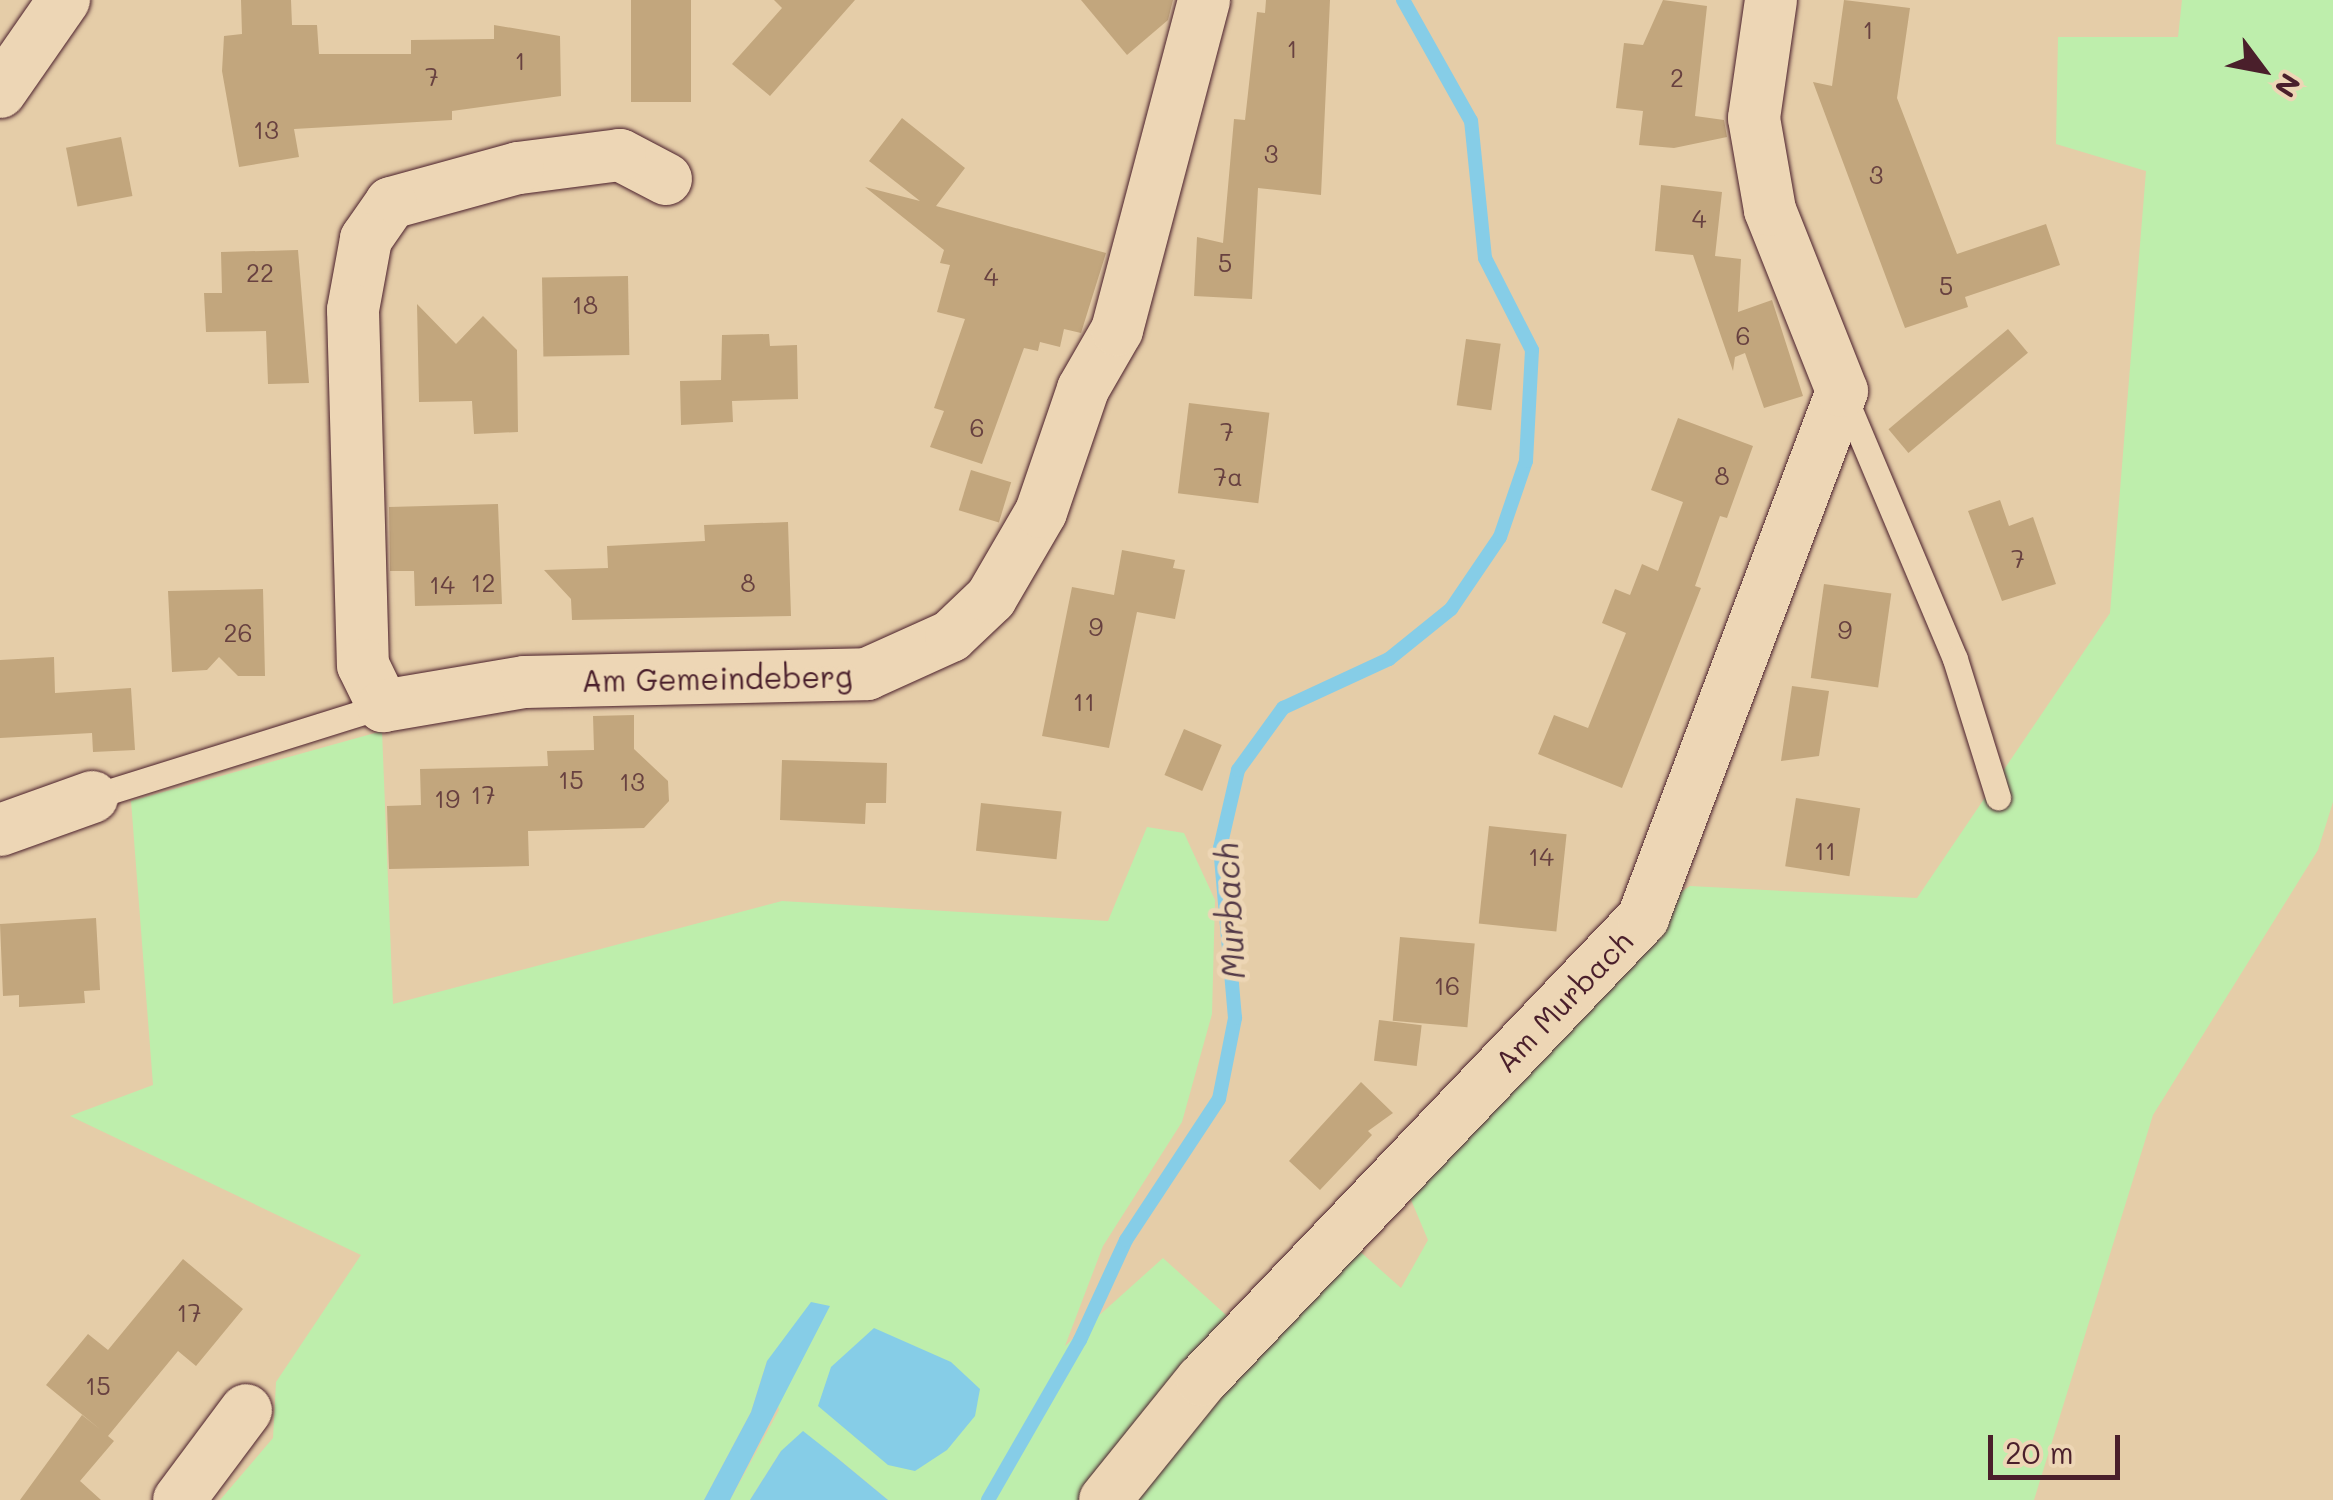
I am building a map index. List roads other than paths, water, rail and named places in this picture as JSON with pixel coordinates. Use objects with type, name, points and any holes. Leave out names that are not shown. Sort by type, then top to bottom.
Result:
[{"type":"street","points":[[0,92],[64,0]]},
{"type":"street","name":"Am Gemeindeberg","points":[[383,706],[525,682],[867,674],[950,636],[991,598],[1040,512],[1083,390],[1117,330],[1204,0]]},
{"type":"street","points":[[1771,0],[1754,118],[1770,210],[1842,391]]},
{"type":"street","points":[[383,706],[364,664],[353,310],[366,238],[390,203],[518,168],[620,156],[666,179]]},
{"type":"street","name":"Am Murbach","points":[[1105,1500],[1202,1380],[1644,918],[1842,391]]},
{"type":"street","points":[[0,830],[92,797]]},
{"type":"street","points":[[179,1500],[246,1410]]},
{"type":"lane","points":[[1842,391],[1955,660],[1998,797]]},
{"type":"lane","name":"Am Gemeindeberg","points":[[92,797],[383,706]]},
{"type":"water","points":[[811,1302],[830,1306],[730,1500],[704,1500],[751,1412],[767,1361]]},
{"type":"water","points":[[874,1328],[951,1362],[980,1389],[975,1416],[947,1450],[915,1471],[888,1465],[818,1406],[831,1367]]},
{"type":"water","points":[[803,1431],[888,1500],[750,1500],[781,1451]]},
{"type":"waterway","name":"Murbach","points":[[988,1500],[1080,1340],[1126,1240],[1219,1099],[1235,1018],[1220,848],[1238,770],[1283,708],[1389,659],[1451,609],[1500,537],[1526,461],[1532,350],[1485,258],[1471,121],[1403,0]]}]
